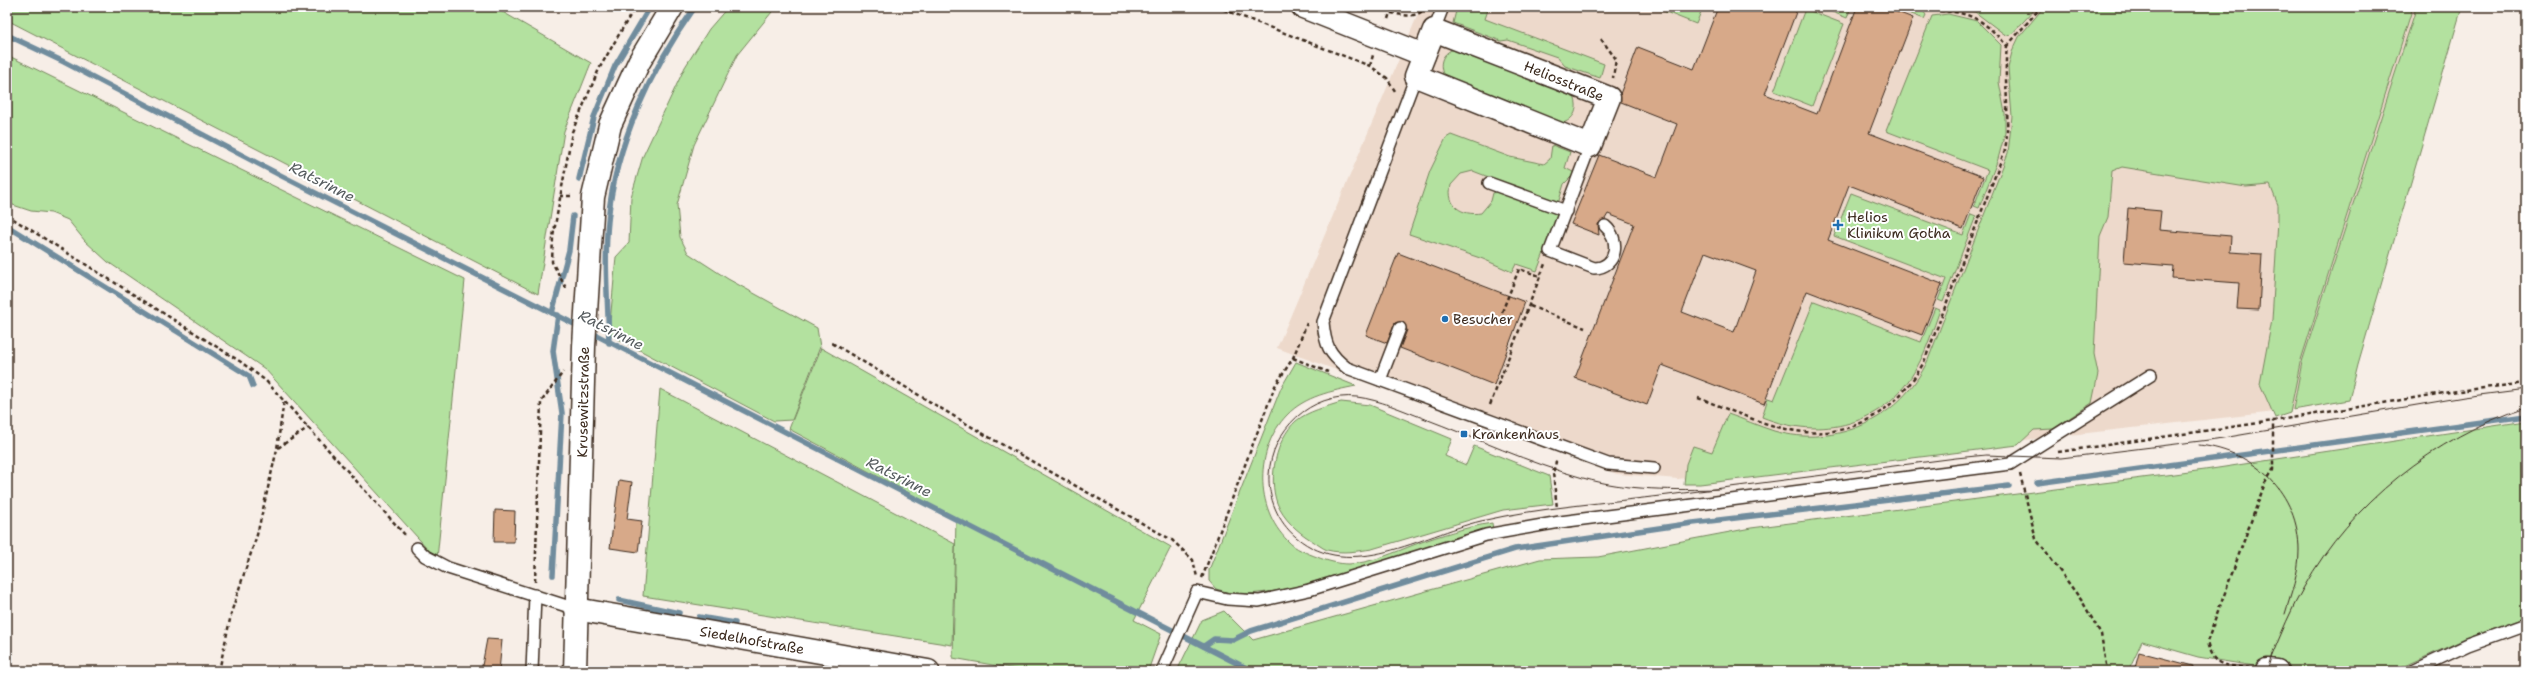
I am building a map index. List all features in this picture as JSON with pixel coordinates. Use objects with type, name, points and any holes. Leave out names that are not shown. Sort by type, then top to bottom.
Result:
[{"type":"street","name":"Krusewitzstraße","points":[[575,671],[584,346],[593,197],[610,125],[639,62],[672,7]]},
{"type":"street","points":[[1304,7],[1424,55]]},
{"type":"street","points":[[1434,30],[1416,76],[1590,146]]},
{"type":"street","name":"Heliosstraße","points":[[1434,30],[1609,98],[1590,146]]},
{"type":"street","name":"Siedelhofstraße","points":[[576,609],[928,671]]},
{"type":"lane","points":[[1434,30],[1443,7]]},
{"type":"lane","points":[[1416,76],[1323,322],[1325,342],[1336,359],[1347,368],[1608,464],[1654,468]]},
{"type":"lane","points":[[1590,146],[1550,251],[1594,268],[1600,268],[1610,260],[1615,247],[1614,234],[1606,226]]},
{"type":"lane","points":[[1489,183],[1566,211]]},
{"type":"lane","points":[[1380,380],[1400,328]]},
{"type":"lane","points":[[1162,671],[1173,643],[1197,592],[1227,599],[1258,601],[1309,590],[1486,535],[1560,522],[2010,464],[2151,375]]},
{"type":"lane","points":[[417,548],[436,563],[576,609]]},
{"type":"lane","points":[[532,671],[535,595]]},
{"type":"lane","points":[[2412,671],[2468,645],[2526,624]]},
{"type":"path","points":[[567,295],[565,283],[552,262],[553,237],[572,132],[600,69],[635,7]]},
{"type":"path","points":[[1218,7],[1370,66],[1387,78],[1397,95]]},
{"type":"path","points":[[1924,7],[1930,10],[1965,14],[1975,18],[1991,28],[2007,46]]},
{"type":"path","points":[[1698,398],[1780,428],[1814,433],[1843,429],[1871,419],[1905,391],[1924,362],[2005,150],[2009,118],[2005,84],[2007,46],[2041,7]]},
{"type":"path","points":[[1601,39],[1616,59],[1609,98]]},
{"type":"path","points":[[7,216],[241,362],[266,381],[417,548]]},
{"type":"path","points":[[1485,419],[1550,251]]},
{"type":"path","points":[[1502,312],[1519,269],[1540,276]]},
{"type":"path","points":[[1530,306],[1585,328]]},
{"type":"path","points":[[1197,592],[1275,386],[1293,358],[1308,320]]},
{"type":"path","points":[[832,343],[987,436],[1172,540],[1193,560],[1197,571],[1197,592]]},
{"type":"path","points":[[535,595],[541,402],[546,392],[562,373]]},
{"type":"path","points":[[2028,452],[2057,452],[2273,421],[2450,392],[2526,383]]},
{"type":"path","points":[[219,671],[232,610],[257,535],[277,449],[284,400]]},
{"type":"path","points":[[2272,671],[2220,664],[2210,656],[2206,642],[2265,483],[2273,470],[2273,421]]},
{"type":"path","points":[[277,449],[309,427]]},
{"type":"path","points":[[1550,459],[1556,462],[1553,473],[1560,522]]},
{"type":"path","points":[[2017,459],[2036,539],[2082,601],[2101,634],[2107,671]]},
{"type":"shaded area","name":"Helios Klinikum Gotha","points":[[1421,7],[2413,7],[2415,12],[2302,362],[2293,410],[1678,479],[1617,474],[1277,348]]},
{"type":"green space","points":[[7,7],[494,7],[591,63],[564,131],[538,294],[7,20]]},
{"type":"green space","points":[[728,7],[776,7],[737,55],[694,145],[677,205],[680,237],[688,253],[728,279],[817,328],[820,347],[792,420],[774,421],[609,334],[616,257],[629,243],[631,197],[643,156],[685,67],[709,29]]},
{"type":"green space","points":[[1457,7],[1489,7],[1485,19],[1604,64],[1600,78],[1565,66],[1557,57],[1508,40],[1501,41],[1453,23]]},
{"type":"green space","points":[[1653,7],[1703,7],[1696,24]]},
{"type":"green space","points":[[1820,7],[1851,7],[1847,18]]},
{"type":"green space","points":[[1894,7],[1920,9],[1926,15],[1924,19]]},
{"type":"green space","points":[[1934,7],[2037,7],[2010,36],[2004,34],[1975,12]]},
{"type":"green space","points":[[2044,7],[2411,7],[2412,10],[2300,363],[2290,413],[2275,418],[2260,384],[2272,320],[2278,220],[2278,205],[2270,185],[2246,187],[2122,167],[2112,171],[2108,217],[2100,236],[2094,354],[2098,374],[2092,403],[2053,429],[2034,430],[2018,445],[1700,484],[1684,484],[1686,464],[1693,446],[1712,452],[1728,414],[1774,431],[1797,436],[1820,436],[1843,432],[1864,424],[1884,413],[1901,399],[1916,381],[1928,360],[2008,153],[2012,116],[2008,68],[2012,52],[2019,37]]},
{"type":"green space","points":[[2413,7],[2462,7],[2358,364],[2349,400],[2293,410],[2302,362],[2415,12]]},
{"type":"green space","points":[[1805,9],[1844,24],[1812,106],[1774,91]]},
{"type":"green space","points":[[1948,14],[1977,21],[2001,45],[1999,82],[2005,113],[2005,133],[1998,159],[1979,208],[1974,206],[1988,170],[1886,131],[1932,16]]},
{"type":"green space","points":[[1458,48],[1573,94],[1576,104],[1575,113],[1569,120],[1560,124],[1445,78],[1441,68],[1442,59],[1448,52]]},
{"type":"green space","points":[[7,55],[465,280],[437,559],[265,369],[108,262],[85,241],[68,220],[51,213],[31,211],[7,203]]},
{"type":"green space","points":[[1451,135],[1510,157],[1544,164],[1550,159],[1552,145],[1570,152],[1565,168],[1575,173],[1564,184],[1558,204],[1473,171],[1461,174],[1451,185],[1450,192],[1453,204],[1462,211],[1468,213],[1481,213],[1491,201],[1493,193],[1500,191],[1559,214],[1537,271],[1516,264],[1512,272],[1483,259],[1409,234],[1430,171],[1446,138]]},
{"type":"green space","points":[[1851,193],[1963,235],[1971,214],[1976,216],[1943,302],[1938,300],[1946,279],[1834,236]]},
{"type":"green space","points":[[1814,301],[1921,342],[1935,308],[1940,310],[1921,360],[1904,387],[1888,403],[1869,415],[1850,423],[1829,427],[1807,428],[1784,424],[1762,417],[1768,398],[1774,400]]},
{"type":"green space","points":[[821,348],[1171,547],[1134,620],[1161,634],[1148,671],[1027,671],[953,658],[956,518],[789,429]]},
{"type":"green space","points":[[1296,362],[1356,386],[1319,395],[1302,403],[1287,415],[1276,429],[1269,444],[1264,461],[1264,495],[1269,512],[1277,527],[1291,544],[1301,550],[1329,561],[1349,564],[1366,562],[1392,554],[1435,537],[1473,527],[1492,523],[1493,530],[1286,590],[1249,594],[1230,593],[1216,589],[1209,581],[1209,570],[1281,388]]},
{"type":"green space","points":[[660,389],[955,544],[952,645],[643,596]]},
{"type":"green space","points":[[1341,402],[1370,405],[1452,439],[1445,456],[1466,465],[1474,446],[1549,476],[1553,504],[1503,510],[1372,549],[1344,552],[1327,550],[1301,533],[1283,514],[1274,493],[1274,471],[1279,448],[1283,438],[1296,421],[1312,412]]},
{"type":"green space","points":[[2526,421],[2526,617],[2465,639],[2394,671],[2334,671],[2254,666],[2198,657],[2142,641],[2128,671],[1177,671],[1202,620],[1224,611],[1253,640],[1540,559],[1598,557],[1751,528],[2205,470]]},
{"type":"building","points":[[1718,7],[1798,7],[1765,94],[1817,114],[1857,7],[1884,7],[1913,18],[1869,133],[1983,177],[1963,229],[1849,185],[1828,240],[1942,284],[1922,335],[1807,291],[1764,404],[1662,365],[1647,405],[1575,378],[1634,224],[1608,214],[1605,219],[1598,224],[1599,235],[1571,224],[1599,155],[1657,177],[1677,124],[1621,102],[1620,94],[1638,47],[1694,69]],"holes":[[[1705,252],[1756,271],[1734,332],[1682,312]]]},
{"type":"building","points":[[2128,208],[2161,211],[2159,230],[2231,236],[2230,252],[2262,254],[2259,310],[2237,309],[2239,283],[2172,278],[2173,266],[2124,262]]},
{"type":"building","name":"Besucher","points":[[1398,253],[1525,302],[1494,385],[1400,348],[1407,330],[1403,322],[1395,323],[1387,343],[1366,335]]},
{"type":"building","points":[[619,480],[632,482],[627,519],[642,521],[638,552],[610,548]]},
{"type":"building","points":[[495,510],[515,511],[514,542],[494,542]]},
{"type":"building","points":[[487,639],[502,640],[499,671],[481,671]]},
{"type":"building","points":[[2139,652],[2193,666],[2192,671],[2134,671]]},
{"type":"waterway","points":[[579,179],[594,117],[615,66],[650,7]]},
{"type":"waterway","points":[[609,343],[606,267],[607,236],[612,192],[618,164],[627,136],[650,82],[664,56],[695,7]]},
{"type":"waterway","name":"Ratsrinne","points":[[7,35],[64,62],[278,174],[580,327]]},
{"type":"waterway","points":[[552,313],[569,250],[573,216]]},
{"type":"waterway","points":[[7,226],[249,376],[253,386]]},
{"type":"waterway","points":[[553,575],[562,413],[553,351],[558,315]]},
{"type":"waterway","name":"Ratsrinne","points":[[590,332],[1252,671]]},
{"type":"waterway","points":[[2037,483],[2526,416]]},
{"type":"waterway","points":[[1204,646],[1214,639],[1233,640],[1251,631],[1515,549],[1693,523],[2009,486]]},
{"type":"waterway","points":[[619,600],[679,613]]},
{"type":"waterway","points":[[699,617],[735,623]]},
{"type":"tram line","points":[[1720,489],[1703,489],[1686,490],[1651,489],[1617,485],[1583,478],[1523,458],[1391,406],[1374,400],[1357,397],[1340,397],[1324,401],[1309,408],[1296,417],[1277,443],[1271,459],[1269,475],[1270,492],[1275,509],[1284,524],[1296,537],[1317,550],[1340,556],[1363,556],[1387,552],[1481,521],[1527,512],[1704,490],[1740,486],[1956,458],[1986,455],[2061,458],[2217,439],[2464,397],[2526,389]]},
{"type":"tram line","points":[[2271,658],[2295,604],[2323,556],[2371,501],[2398,477],[2428,455],[2460,436],[2492,420],[2526,407]]},
{"type":"tram line","points":[[2199,445],[2219,449],[2238,456],[2255,466],[2270,478],[2282,494],[2291,511],[2297,530],[2299,559],[2285,614]]},
{"type":"tram line","points":[[2267,671],[2272,654]]},
{"type":"place","name":"Helios Klinikum Gotha","points":[[1838,225]]},
{"type":"place","name":"Besucher","points":[[1445,319]]},
{"type":"place","name":"Krankenhaus","points":[[1464,434]]}]
